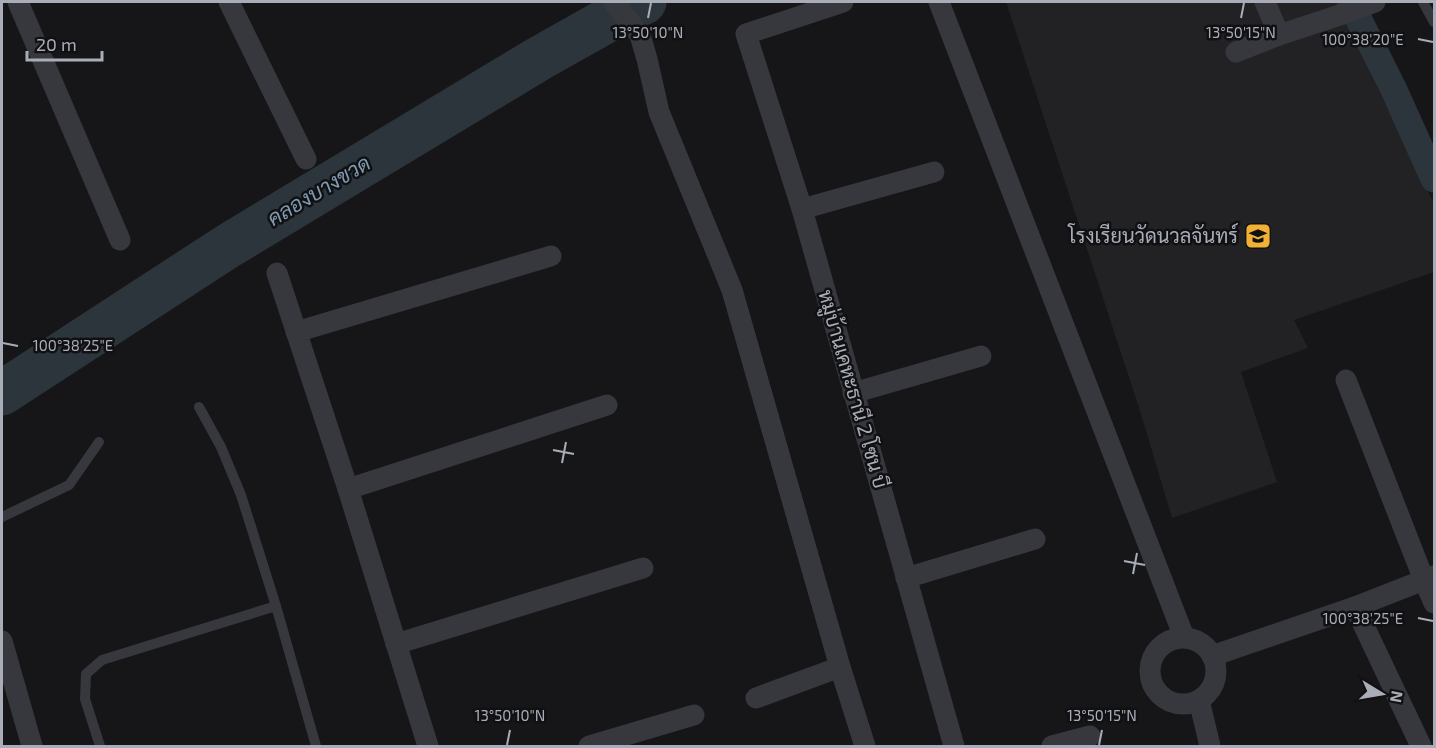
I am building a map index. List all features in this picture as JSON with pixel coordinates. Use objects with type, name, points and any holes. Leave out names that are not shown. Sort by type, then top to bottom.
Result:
[{"type":"street","points":[[18,2],[120,240]]},
{"type":"street","points":[[229,2],[306,159]]},
{"type":"street","points":[[614,2],[640,35],[660,112],[732,290],[865,747]]},
{"type":"street","name":"หมู่บ้านเคหะธานี 2 โซน บี","points":[[843,2],[746,34],[802,209],[954,747]]},
{"type":"street","points":[[939,2],[1184,637]]},
{"type":"street","points":[[1265,2],[1279,35]]},
{"type":"street","points":[[1236,52],[1362,7]]},
{"type":"street","points":[[802,209],[934,172]]},
{"type":"street","points":[[296,332],[551,256]]},
{"type":"street","points":[[277,273],[348,489],[428,747]]},
{"type":"street","points":[[853,393],[981,356]]},
{"type":"street","points":[[1346,380],[1429,578],[1434,603]]},
{"type":"street","points":[[348,489],[607,405]]},
{"type":"street","points":[[906,578],[1035,538]]},
{"type":"street","points":[[396,644],[644,568]]},
{"type":"street","points":[[1212,656],[1355,607],[1429,578]]},
{"type":"street","points":[[1355,607],[1421,747]]},
{"type":"street","points":[[1184,637],[1195,639],[1205,646],[1216,665],[1213,685],[1207,694],[1187,704],[1175,703],[1164,698],[1155,690],[1150,679],[1153,655],[1161,645],[1172,639],[1184,637]]},
{"type":"street","points":[[2,641],[32,747]]},
{"type":"street","points":[[756,698],[840,667]]},
{"type":"street","points":[[1199,700],[1210,747]]},
{"type":"street","points":[[589,747],[694,715]]},
{"type":"street","points":[[1052,747],[1090,736]]},
{"type":"lane","points":[[1423,2],[1434,22]]},
{"type":"lane","points":[[199,407],[221,447],[241,495],[276,606],[316,747]]},
{"type":"lane","points":[[2,517],[69,485],[99,442]]},
{"type":"lane","points":[[100,747],[85,699],[86,674],[102,660],[276,606]]},
{"type":"shaded area","name":"โรงเรียนวัดนวลจันทร์","points":[[1006,2],[1336,2],[1434,204],[1434,272],[1294,320],[1308,348],[1241,372],[1277,482],[1172,518],[1141,414]]},
{"type":"waterway","name":"คลองบางขวด","points":[[2,393],[228,246],[540,58],[629,8],[644,2]]},
{"type":"waterway","points":[[1350,2],[1394,90],[1434,179]]},
{"type":"place","name":"โรงเรียนวัดนวลจันทร์","points":[[1258,236]]}]
